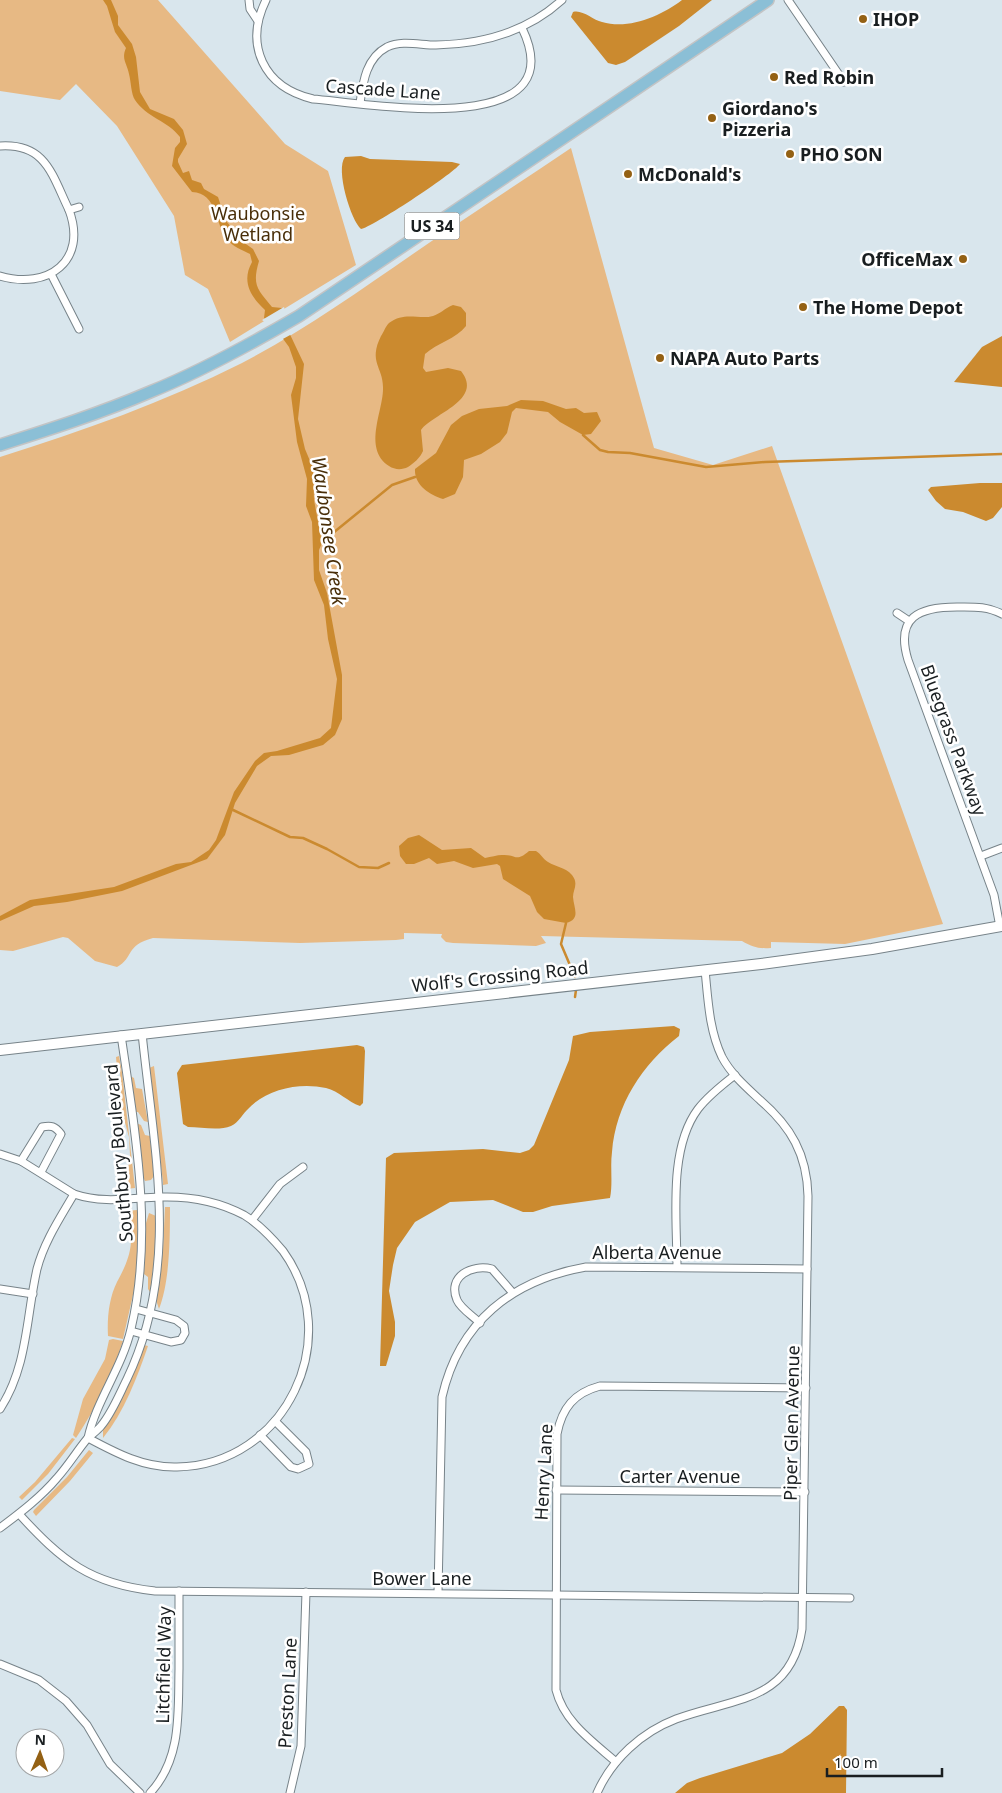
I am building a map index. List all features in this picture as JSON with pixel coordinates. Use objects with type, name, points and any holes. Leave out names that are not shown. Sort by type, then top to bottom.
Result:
[{"type":"main road","name":"US 34","points":[[0,445],[83,418],[150,392],[261,338],[299,316],[768,0]]},
{"type":"main road","name":"Wolf's Crossing Road","points":[[0,1050],[705,970],[872,949],[1001,927]]},
{"type":"street","name":"Cascade Lane","points":[[249,0],[250,9],[258,21]]},
{"type":"street","name":"Cascade Lane","points":[[266,0],[258,21],[257,44],[264,66],[280,85],[300,96],[313,99],[436,110],[474,106],[505,98],[523,83],[529,72],[532,52],[522,28]]},
{"type":"street","points":[[360,103],[367,70],[379,53],[388,47],[404,43],[434,45],[474,42],[522,28],[540,19],[562,0]]},
{"type":"street","points":[[788,0],[844,82]]},
{"type":"street","points":[[0,146],[22,148],[34,152],[44,160],[69,210],[74,226],[72,246],[66,259],[51,274],[43,278],[27,281],[0,276]]},
{"type":"street","points":[[69,210],[80,207]]},
{"type":"street","points":[[51,274],[79,329]]},
{"type":"street","points":[[897,613],[909,621],[920,612],[935,607],[985,607],[1002,614]]},
{"type":"street","name":"Bluegrass Parkway","points":[[909,621],[904,635],[908,660],[994,895],[1001,927]]},
{"type":"street","points":[[980,856],[1002,848]]},
{"type":"street","name":"Piper Glen Avenue","points":[[597,1793],[616,1762],[635,1743],[666,1723],[748,1699],[772,1685],[786,1671],[799,1647],[802,1629],[804,1597],[808,1181],[801,1152],[782,1120],[735,1075],[722,1057],[715,1037],[705,970]]},
{"type":"street","name":"Southbury Boulevard","points":[[0,1528],[19,1514],[57,1479],[88,1438],[101,1426],[117,1400],[145,1335],[159,1257],[160,1197],[142,1033]]},
{"type":"street","name":"Southbury Boulevard","points":[[88,1438],[92,1420],[119,1365],[131,1331],[136,1309],[141,1264],[141,1199],[121,1035]]},
{"type":"street","points":[[677,1267],[678,1171],[682,1142],[698,1110],[735,1075]]},
{"type":"street","points":[[21,1161],[42,1127],[49,1125],[56,1128],[62,1134],[41,1172]]},
{"type":"street","points":[[0,1154],[21,1161],[74,1194],[97,1200],[160,1197],[212,1201],[252,1220],[275,1241],[294,1267],[304,1292],[310,1321],[309,1344],[304,1370],[293,1394],[275,1421],[237,1452],[217,1460],[176,1467],[144,1463],[119,1455],[88,1438]]},
{"type":"street","points":[[252,1220],[280,1184],[303,1167]]},
{"type":"street","points":[[0,1409],[7,1398],[21,1364],[42,1253],[74,1194]]},
{"type":"street","name":"Alberta Avenue","points":[[438,1593],[442,1397],[454,1361],[493,1307],[512,1292],[557,1272],[586,1266],[807,1269]]},
{"type":"street","points":[[480,1323],[458,1301],[455,1291],[457,1280],[463,1272],[473,1268],[492,1269],[512,1292]]},
{"type":"street","points":[[0,1289],[33,1294]]},
{"type":"street","points":[[131,1331],[176,1342],[185,1333],[181,1322],[136,1309]]},
{"type":"street","name":"Henry Lane","points":[[616,1762],[575,1726],[565,1713],[558,1698],[554,1681],[557,1434],[561,1416],[569,1403],[590,1389],[610,1386],[806,1388]]},
{"type":"street","points":[[260,1435],[291,1467],[298,1470],[309,1464],[306,1452],[275,1421]]},
{"type":"street","name":"Carter Avenue","points":[[556,1490],[805,1492]]},
{"type":"street","name":"Bower Lane","points":[[19,1514],[47,1545],[71,1563],[99,1579],[129,1588],[179,1591],[850,1598]]},
{"type":"street","name":"Litchfield Way","points":[[150,1793],[160,1782],[170,1760],[178,1729],[179,1591]]},
{"type":"street","name":"Preston Lane","points":[[290,1793],[301,1746],[306,1592]]},
{"type":"street","points":[[0,1664],[39,1680],[66,1701],[87,1725],[110,1764],[140,1793]]},
{"type":"green space","name":"Waubonsie Wetland","points":[[0,0],[158,0],[285,144],[328,171],[356,265],[230,342],[208,289],[185,275],[174,216],[117,126],[76,84],[60,100],[0,91]]},
{"type":"green space","points":[[571,148],[654,448],[713,465],[772,446],[943,924],[845,944],[771,942],[771,948],[756,947],[742,941],[541,936],[546,943],[536,946],[453,943],[446,942],[441,937],[442,934],[404,933],[404,939],[396,940],[300,943],[153,938],[138,944],[126,960],[117,967],[95,961],[68,938],[63,937],[13,951],[0,950],[0,457],[123,415],[242,363],[336,307]]},
{"type":"green space","points":[[119,1056],[122,1072],[135,1188],[125,1189],[130,1155],[129,1137],[122,1112],[120,1071],[117,1069],[116,1057]]},
{"type":"green space","points":[[154,1066],[168,1184],[163,1185],[149,1068]]},
{"type":"green space","points":[[130,1076],[134,1078],[136,1088],[142,1089],[148,1122],[144,1121],[138,1112],[134,1112]]},
{"type":"green space","points":[[136,1123],[141,1125],[145,1135],[150,1136],[154,1176],[151,1180],[145,1181],[143,1177]]},
{"type":"green space","points":[[165,1207],[170,1207],[169,1259],[163,1298],[159,1309],[156,1300],[163,1250]]},
{"type":"green space","points":[[137,1210],[138,1258],[135,1286],[123,1339],[108,1336],[108,1315],[112,1295],[129,1253],[131,1234],[127,1211]]},
{"type":"green space","points":[[149,1213],[156,1216],[157,1236],[150,1292],[148,1289],[148,1277],[144,1274],[146,1223]]},
{"type":"green space","points":[[109,1340],[123,1341],[119,1354],[97,1403],[76,1438],[73,1435],[83,1399],[105,1359]]},
{"type":"green space","points":[[144,1345],[148,1346],[129,1394],[111,1428],[103,1438],[103,1429]]},
{"type":"green space","points":[[72,1438],[75,1439],[48,1474],[22,1500],[19,1497],[35,1482]]},
{"type":"green space","points":[[89,1450],[93,1453],[70,1481],[36,1516],[33,1512],[34,1510],[67,1477]]},
{"type":"shaded area","points":[[103,0],[111,0],[118,16],[118,25],[132,44],[136,57],[140,92],[150,109],[174,119],[183,130],[187,144],[178,162],[183,173],[189,171],[192,180],[201,183],[204,189],[218,197],[226,221],[234,230],[236,237],[253,249],[259,261],[256,281],[259,291],[272,307],[282,308],[286,326],[304,364],[298,419],[305,449],[313,468],[314,500],[322,543],[319,550],[319,570],[327,593],[342,675],[342,719],[335,735],[323,745],[289,755],[271,756],[257,766],[235,803],[225,835],[207,859],[122,891],[67,902],[34,906],[0,921],[0,916],[30,900],[114,887],[176,864],[191,862],[209,850],[216,840],[234,792],[255,761],[264,753],[320,738],[331,728],[337,679],[328,639],[324,605],[314,580],[312,522],[306,506],[307,479],[297,442],[291,395],[296,378],[296,367],[289,347],[273,325],[264,318],[265,310],[249,289],[247,276],[252,262],[250,254],[229,242],[207,198],[192,192],[172,166],[175,148],[180,142],[180,137],[145,111],[135,100],[124,58],[126,48],[115,32],[107,6]]},
{"type":"shaded area","points":[[682,0],[712,0],[679,26],[625,62],[616,65],[608,63],[571,17],[573,12],[576,11],[602,22],[612,24],[634,23],[655,16]]},
{"type":"shaded area","points":[[361,156],[370,159],[452,162],[460,164],[412,200],[380,220],[361,229],[349,206],[343,183],[342,163],[345,157]]},
{"type":"shaded area","points":[[453,305],[461,307],[466,313],[466,326],[457,334],[425,354],[423,368],[426,372],[448,368],[461,371],[466,381],[466,390],[462,398],[421,430],[423,451],[417,460],[406,468],[394,468],[381,458],[377,449],[376,428],[383,387],[376,358],[377,345],[386,326],[395,319],[401,317],[433,316]]},
{"type":"shaded area","points":[[1002,336],[1002,387],[954,382],[982,347]]},
{"type":"shaded area","points":[[521,400],[543,401],[566,409],[576,408],[584,413],[597,412],[601,421],[591,434],[583,435],[560,422],[548,412],[516,408],[512,412],[507,433],[500,442],[481,454],[464,460],[463,477],[455,494],[443,499],[428,492],[420,484],[415,475],[415,469],[436,453],[451,425],[462,416],[479,409],[507,406]]},
{"type":"shaded area","points":[[1002,483],[1002,507],[993,518],[986,521],[963,512],[945,509],[928,490],[931,487]]},
{"type":"shaded area","points":[[419,835],[442,850],[471,848],[485,858],[502,855],[521,857],[529,851],[536,851],[546,861],[566,870],[574,878],[573,897],[576,913],[574,919],[566,923],[544,919],[537,912],[530,896],[503,879],[500,866],[497,864],[473,868],[454,861],[437,864],[429,858],[414,864],[406,864],[400,856],[399,846],[408,838]]},
{"type":"shaded area","points":[[674,1026],[680,1029],[679,1036],[653,1060],[643,1073],[625,1102],[619,1118],[612,1152],[610,1198],[552,1206],[533,1212],[523,1212],[493,1200],[450,1202],[415,1222],[397,1248],[389,1291],[395,1322],[395,1336],[386,1366],[380,1366],[386,1158],[394,1153],[483,1149],[520,1153],[529,1150],[534,1145],[569,1060],[573,1036],[590,1032]]},
{"type":"shaded area","points":[[357,1045],[364,1047],[365,1051],[363,1103],[360,1106],[326,1088],[316,1086],[294,1087],[273,1092],[264,1097],[231,1126],[210,1128],[188,1127],[183,1124],[177,1073],[182,1065]]},
{"type":"shaded area","points":[[839,1706],[844,1706],[847,1710],[846,1793],[675,1793],[687,1783],[700,1778],[782,1753],[810,1734]]},
{"type":"pier","points":[[284,307],[292,334],[281,340],[271,327],[262,320]]},
{"type":"waterway","points":[[583,435],[600,450],[630,453],[706,467],[765,462],[1002,454]]},
{"type":"waterway","name":"Waubonsee Creek","points":[[333,533],[392,485],[415,477]]},
{"type":"waterway","points":[[231,809],[290,837],[303,838],[359,867],[378,868],[389,863]]},
{"type":"waterway","points":[[566,923],[561,944],[575,977]]},
{"type":"waterway","points":[[575,997],[576,990]]},
{"type":"place","name":"IHOP","points":[[863,19]]},
{"type":"place","name":"Red Robin","points":[[774,77]]},
{"type":"place","name":"Giordano's Pizzeria","points":[[712,118]]},
{"type":"place","name":"PHO SON","points":[[790,154]]},
{"type":"place","name":"McDonald's","points":[[628,174]]},
{"type":"place","name":"OfficeMax","points":[[963,259]]},
{"type":"place","name":"The Home Depot","points":[[803,307]]},
{"type":"place","name":"NAPA Auto Parts","points":[[660,358]]}]
